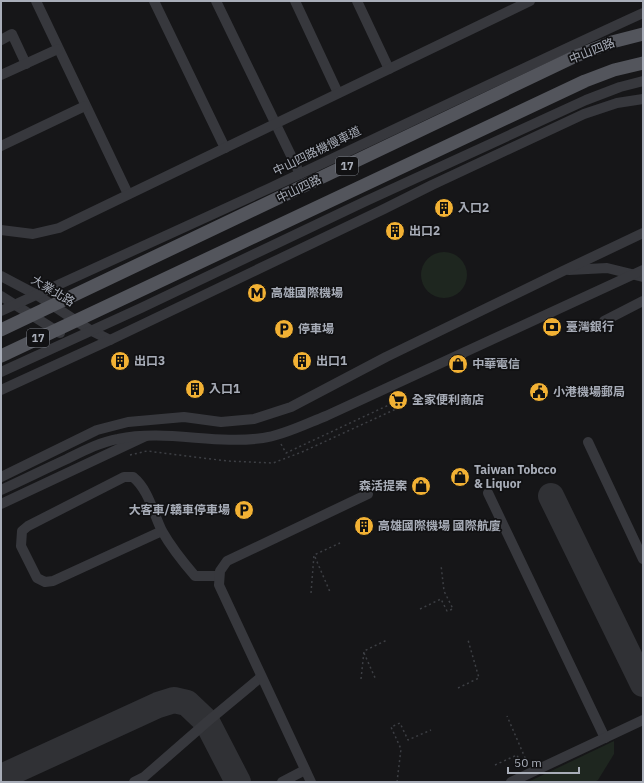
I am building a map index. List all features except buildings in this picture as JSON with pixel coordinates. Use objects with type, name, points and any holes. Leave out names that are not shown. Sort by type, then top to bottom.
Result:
[{"type":"main road","name":"中山四路","points":[[1,330],[576,56],[612,42],[643,34]]},
{"type":"main road","name":"中山四路","points":[[1,356],[585,81],[614,70],[643,63]]},
{"type":"street","points":[[36,1],[128,194]]},
{"type":"street","points":[[154,1],[225,148]]},
{"type":"street","points":[[216,1],[300,174]]},
{"type":"street","points":[[295,1],[338,93]]},
{"type":"street","points":[[357,1],[390,69]]},
{"type":"street","points":[[1,230],[33,234],[59,228],[530,1]]},
{"type":"street","name":"中山四路機慢車道","points":[[1,311],[300,174],[643,13]]},
{"type":"street","points":[[1,40],[12,34],[26,64]]},
{"type":"street","points":[[1,76],[58,49]]},
{"type":"street","points":[[1,372],[586,100],[643,81]]},
{"type":"street","points":[[1,390],[110,340],[584,114],[618,103],[643,99]]},
{"type":"street","points":[[1,146],[86,106]]},
{"type":"street","points":[[1,477],[97,430],[128,422],[177,418],[221,422],[254,419],[291,407],[386,357],[643,233]]},
{"type":"street","points":[[563,271],[607,268],[643,277]]},
{"type":"street","points":[[1,490],[104,442],[118,438],[170,435],[247,440],[280,434],[326,416],[643,270]]},
{"type":"street","name":"大業北路","points":[[1,276],[37,295],[90,330],[110,340]]},
{"type":"street","points":[[1,296],[70,339]]},
{"type":"street","points":[[604,321],[643,301]]},
{"type":"street","points":[[1,504],[152,433]]},
{"type":"street","points":[[588,442],[643,559]]},
{"type":"street","points":[[162,531],[53,581],[45,582],[37,578],[21,546],[22,531],[28,526],[124,477],[133,477],[140,483],[162,531],[181,560],[195,576],[219,576]]},
{"type":"street","points":[[488,493],[605,738]]},
{"type":"street","points":[[311,782],[218,585],[219,576],[220,571],[227,562],[368,494]]},
{"type":"street","points":[[134,782],[144,777],[261,677]]},
{"type":"street","points":[[511,782],[643,720]]},
{"type":"street","points":[[282,782],[305,770]]},
{"type":"path","points":[[324,441],[322,436],[394,403]]},
{"type":"path","points":[[126,456],[147,451],[227,461],[272,463],[396,409]]},
{"type":"path","points":[[314,555],[340,543]]},
{"type":"path","points":[[314,555],[330,592]]},
{"type":"path","points":[[311,593],[314,555]]},
{"type":"path","points":[[420,609],[442,599],[447,611],[453,609],[444,592],[441,565]]},
{"type":"path","points":[[364,651],[387,640]]},
{"type":"path","points":[[458,688],[480,678],[468,640]]},
{"type":"path","points":[[361,679],[364,651]]},
{"type":"path","points":[[364,651],[376,680]]},
{"type":"path","points":[[495,765],[518,755],[520,762],[526,760],[507,716]]},
{"type":"path","points":[[397,782],[401,749],[391,726],[400,723],[408,740],[430,730]]},
{"type":"shaded area","points":[[440,252],[448,252],[457,256],[463,262],[467,275],[463,288],[457,294],[448,298],[440,298],[431,294],[425,288],[421,279],[421,271],[425,262],[431,256]]},
{"type":"shaded area","points":[[614,741],[614,754],[598,780],[594,782],[528,782]]},
{"type":"taxiway","points":[[551,496],[643,684]]},
{"type":"taxiway","points":[[1,777],[158,705],[174,700],[187,703],[207,722],[238,782]]},
{"type":"place","name":"入口2","points":[[444,208]]},
{"type":"place","name":"出口2","points":[[395,231]]},
{"type":"place","name":"高雄國際機場","points":[[257,293]]},
{"type":"place","name":"臺灣銀行","points":[[552,327]]},
{"type":"place","name":"停車場","points":[[284,329]]},
{"type":"place","name":"出口3","points":[[120,361]]},
{"type":"place","name":"出口1","points":[[302,361]]},
{"type":"place","name":"中華電信","points":[[458,364]]},
{"type":"place","name":"入口1","points":[[195,389]]},
{"type":"place","name":"小港機場郵局","points":[[539,392]]},
{"type":"place","name":"全家便利商店","points":[[398,400]]},
{"type":"place","name":"Taiwan Tobcco & Liquor","points":[[460,477]]},
{"type":"place","name":"森活提案","points":[[421,486]]},
{"type":"place","name":"大客車/轎車停車場","points":[[244,510]]},
{"type":"place","name":"高雄國際機場 國際航廈","points":[[364,526]]}]
